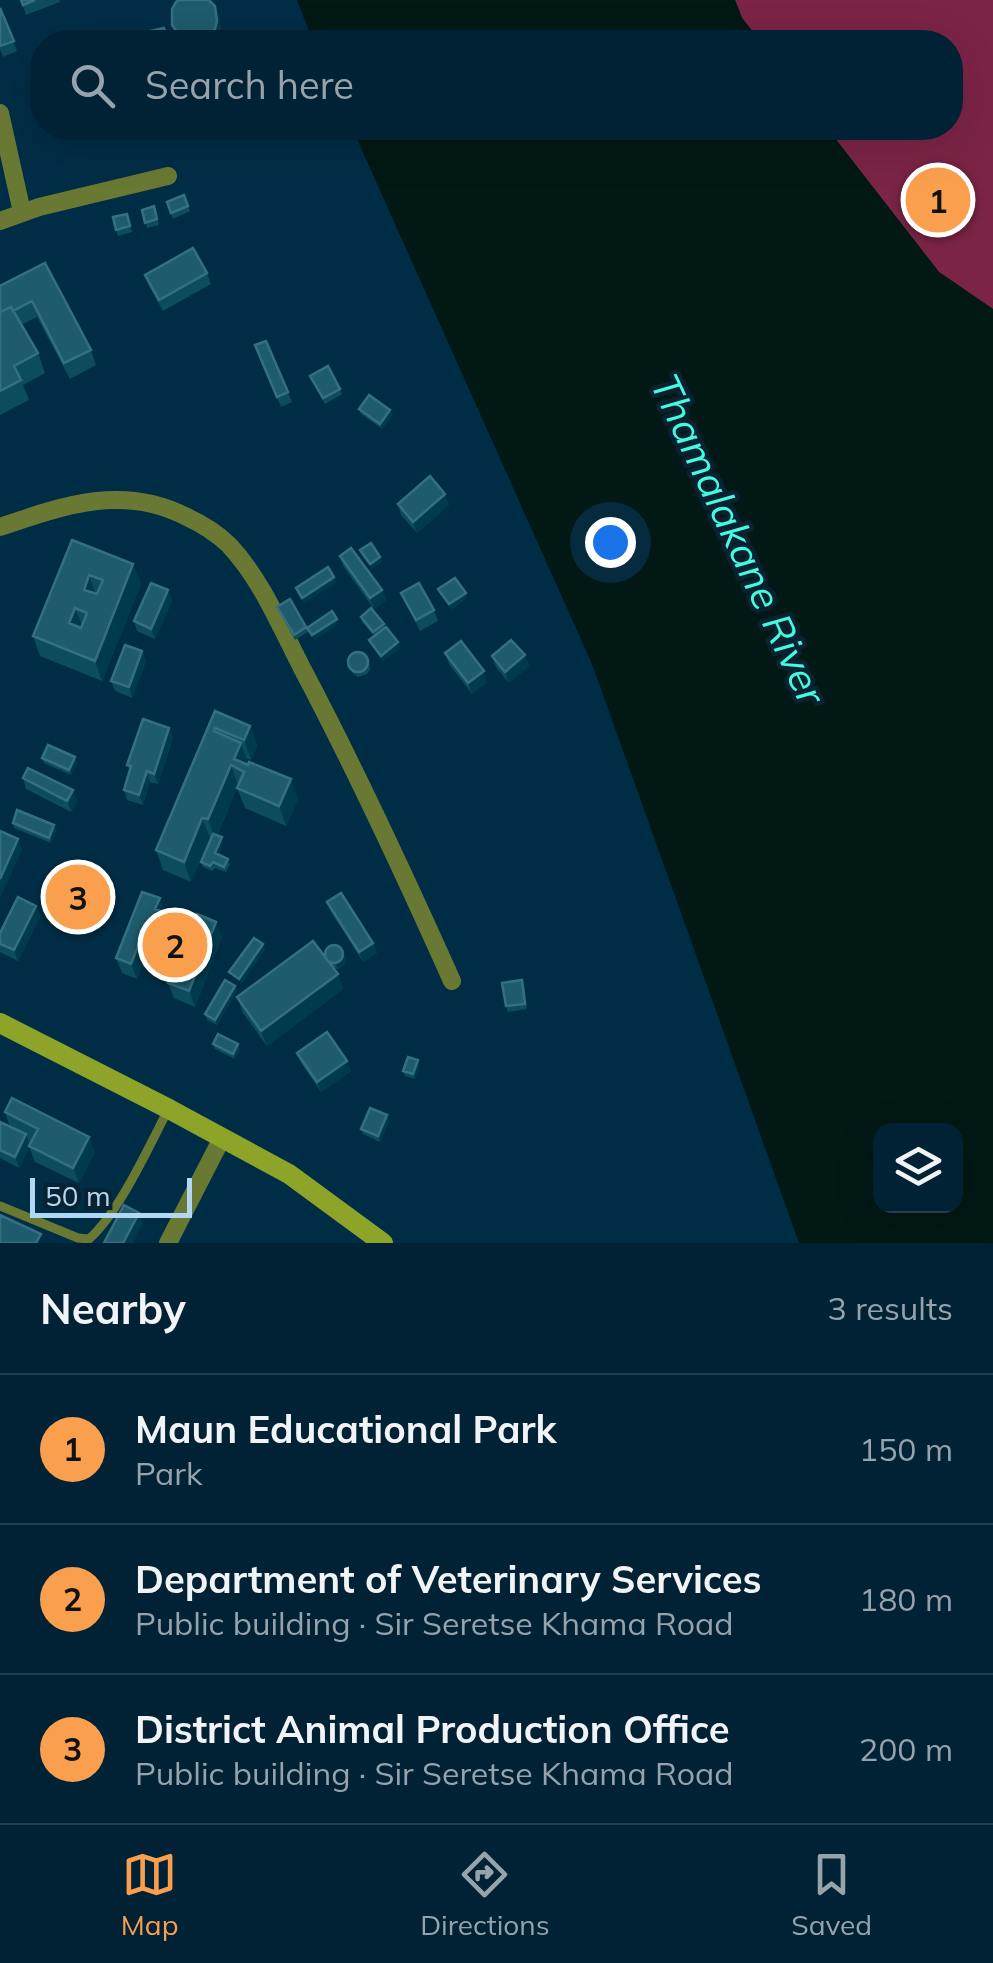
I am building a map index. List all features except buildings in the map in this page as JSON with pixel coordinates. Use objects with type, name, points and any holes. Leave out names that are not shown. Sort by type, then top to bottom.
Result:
[{"type":"main road","points":[[0,1023],[289,1174],[383,1243]]},
{"type":"street","points":[[0,113],[22,212]]},
{"type":"street","points":[[0,221],[22,212],[168,176]]},
{"type":"street","points":[[0,526],[86,500],[124,499],[185,515],[228,544],[258,583],[335,731],[402,867],[452,981]]},
{"type":"street","points":[[168,1243],[222,1138]]},
{"type":"lane","points":[[0,1206],[89,1239],[130,1182],[169,1109]]},
{"type":"shaded area","points":[[735,0],[993,0],[993,309],[939,272],[836,140],[963,140],[963,30],[752,30]]},
{"type":"water","points":[[297,0],[735,0],[752,30],[308,30]]},
{"type":"water","name":"Thamalakane River","points":[[357,140],[836,140],[939,272],[993,309],[993,1243],[799,1243],[592,664]]},
{"type":"place","name":"Maun Educational Park","points":[[938,200]]},
{"type":"place","name":"District Animal Production Office","points":[[78,897]]},
{"type":"place","name":"Department of Veterinary Services","points":[[175,945]]}]
